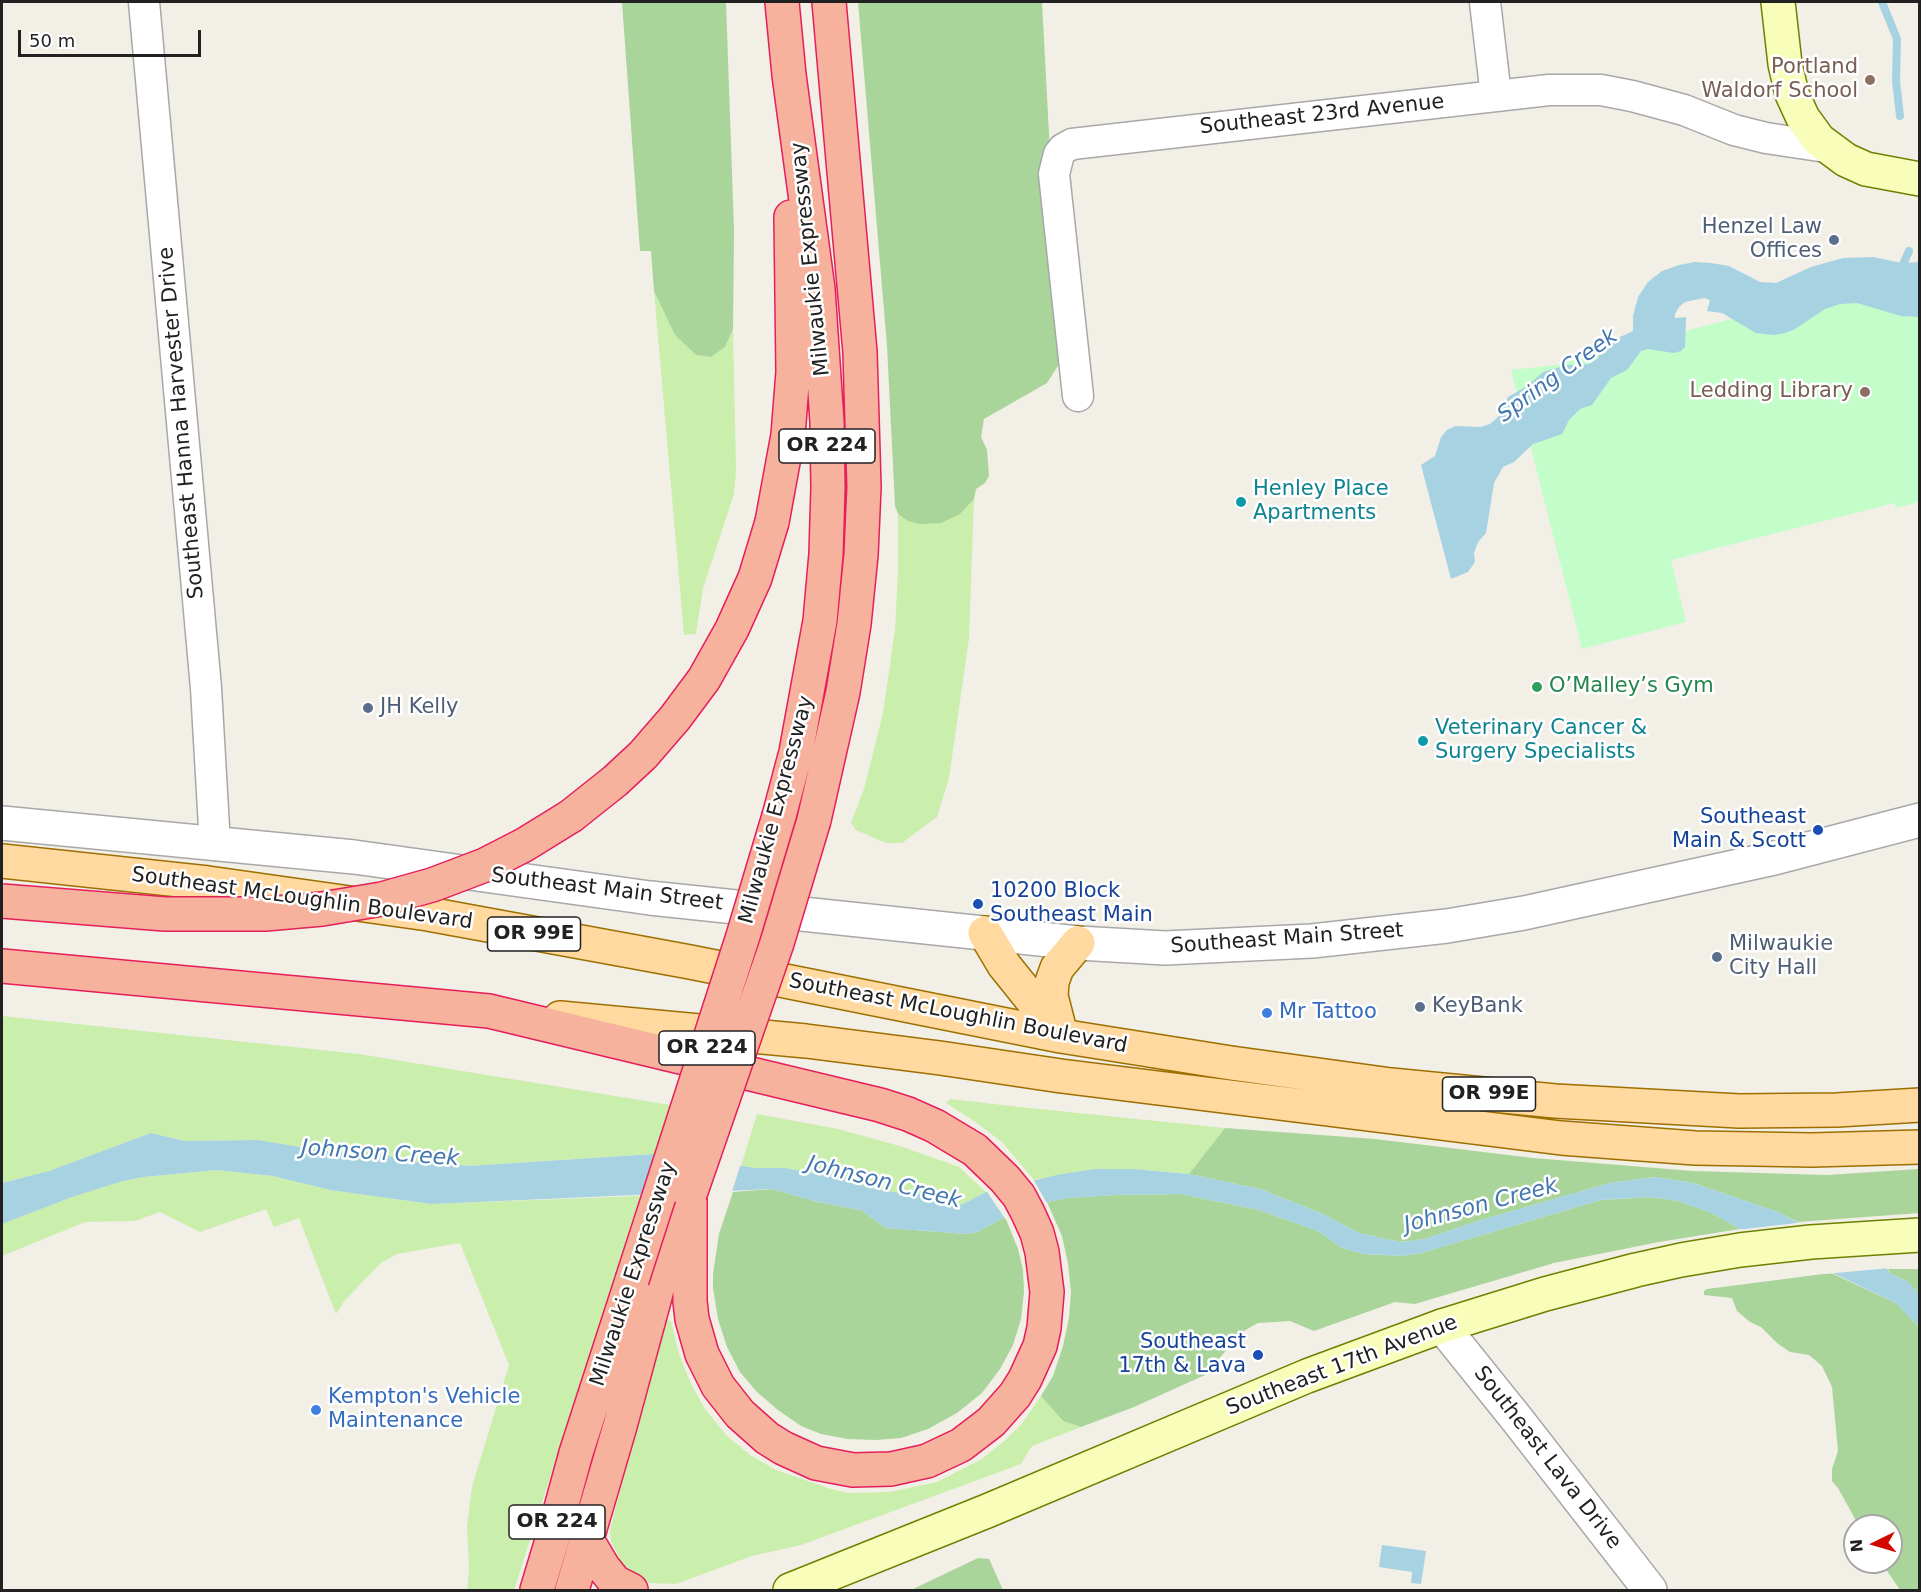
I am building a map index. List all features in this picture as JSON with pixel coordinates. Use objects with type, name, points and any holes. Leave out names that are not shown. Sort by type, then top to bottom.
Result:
[{"type":"highway","name":"Milwaukie Expressway","points":[[572,1590],[660,1282],[743,936],[799,741],[820,621],[826,554],[828,488],[826,411],[818,289],[789,75],[782,2]]},
{"type":"highway","name":"Milwaukie Expressway","points":[[537,1590],[554,1537],[576,1453],[660,1282],[777,943],[814,820],[843,692],[854,624],[861,555],[864,487],[860,352],[829,2]]},
{"type":"highway","points":[[2,901],[165,914],[265,914],[322,909],[382,899],[432,885],[485,865],[524,845],[571,816],[644,755],[704,679],[732,629],[755,578],[772,522],[786,445],[793,372],[789,75]]},
{"type":"highway","name":"Southeast McLoughlin Boulevard","points":[[2,966],[489,1011]]},
{"type":"highway","points":[[489,1011],[880,1105],[935,1126],[959,1139],[991,1165],[1018,1196],[1037,1233],[1045,1274],[1047,1310],[1040,1346],[1025,1379],[1004,1408],[976,1434],[944,1454],[909,1466],[873,1470],[834,1467],[799,1456],[767,1438],[740,1414],[717,1386],[702,1354],[692,1319],[660,1282]]},
{"type":"highway","points":[[587,1540],[615,1582],[631,1590]]},
{"type":"main road","points":[[1778,2],[1785,64],[1792,94],[1803,118],[1826,147],[1866,169],[1920,179]]},
{"type":"main road","name":"Southeast McLoughlin Boulevard","points":[[2,861],[208,883],[428,914],[1061,1036],[1231,1063],[1379,1083],[1555,1101],[1739,1111],[1837,1110],[1920,1105]]},
{"type":"main road","points":[[985,933],[1004,965],[1061,1036]]},
{"type":"main road","points":[[1061,1036],[1051,996],[1052,982],[1057,968],[1078,943]]},
{"type":"main road","name":"Southeast McLoughlin Boulevard","points":[[489,1011],[806,1041],[1061,1076],[1561,1138],[1695,1148],[1812,1150],[1920,1147]]},
{"type":"main road","name":"Southeast 17th Avenue","points":[[790,1590],[987,1511],[1307,1376],[1442,1326],[1545,1294],[1636,1270],[1740,1250],[1811,1242],[1920,1235]]},
{"type":"street","name":"Southeast Hanna Harvester Drive","points":[[144,2],[205,669],[215,845]]},
{"type":"street","points":[[1485,2],[1496,96]]},
{"type":"street","name":"Southeast 23rd Avenue","points":[[1078,396],[1054,174],[1059,154],[1063,149],[1082,142],[1549,90],[1601,90],[1684,110],[1734,130],[1761,137],[1826,147]]},
{"type":"street","name":"Southeast Main Street","points":[[2,823],[354,857],[607,893],[1078,943],[1165,948],[1260,945],[1333,939],[1447,926],[1524,913],[1783,855],[1920,820]]},
{"type":"street","name":"Southeast Lava Drive","points":[[1442,1326],[1650,1590]]},
{"type":"green space","points":[[622,2],[726,2],[734,230],[733,329],[725,347],[711,357],[696,355],[675,335],[654,291],[651,251],[640,251]]},
{"type":"green space","points":[[858,2],[1042,2],[1061,361],[1047,383],[984,419],[981,437],[987,450],[989,476],[985,483],[976,489],[974,499],[960,514],[941,523],[920,524],[908,521],[898,514],[895,506],[887,346]]},
{"type":"green space","points":[[1919,270],[1919,502],[1896,508],[1894,503],[1671,560],[1686,622],[1582,649],[1511,370],[1555,365]]},
{"type":"green space","points":[[654,291],[675,335],[696,355],[711,357],[725,347],[733,329],[736,470],[734,494],[703,588],[696,634],[684,635]]},
{"type":"green space","points":[[974,499],[969,638],[949,778],[937,817],[902,843],[886,843],[856,830],[851,823],[864,789],[883,713],[895,630],[898,514],[908,521],[960,514]]},
{"type":"green space","points":[[2,1016],[359,1054],[670,1105],[655,1154],[468,1166],[318,1150],[258,1140],[185,1141],[151,1133],[49,1171],[2,1183]]},
{"type":"green space","points":[[950,1099],[1225,1128],[1189,1174],[1133,1169],[1094,1169],[1034,1180],[1003,1143],[946,1103]]},
{"type":"green space","points":[[757,1114],[838,1129],[903,1147],[959,1167],[986,1192],[963,1204],[952,1206],[928,1195],[885,1191],[864,1186],[847,1176],[817,1174],[785,1168],[741,1166]]},
{"type":"green space","points":[[1225,1128],[1375,1139],[1533,1158],[1693,1171],[1827,1175],[1919,1169],[1919,1213],[1798,1222],[1778,1212],[1693,1183],[1655,1177],[1610,1183],[1481,1220],[1425,1239],[1400,1242],[1359,1233],[1323,1214],[1260,1189],[1189,1174]]},
{"type":"green space","points":[[217,1170],[273,1176],[330,1190],[431,1204],[640,1196],[514,1590],[467,1590],[469,1571],[467,1526],[472,1487],[509,1365],[460,1243],[397,1254],[381,1263],[345,1300],[336,1314],[299,1218],[274,1227],[266,1209],[200,1232],[160,1212],[135,1221],[85,1222],[2,1256],[2,1224],[72,1197],[123,1181]]},
{"type":"green space","points":[[772,1189],[818,1202],[861,1210],[886,1228],[967,1234],[977,1232],[1005,1217],[1018,1249],[1023,1270],[1024,1292],[1021,1319],[1013,1345],[1000,1369],[982,1393],[957,1413],[928,1429],[901,1438],[876,1440],[848,1439],[821,1434],[801,1426],[757,1392],[740,1372],[727,1347],[718,1319],[713,1274],[719,1234],[733,1192]]},
{"type":"green space","points":[[1181,1194],[1259,1210],[1318,1231],[1342,1248],[1364,1254],[1402,1256],[1421,1253],[1601,1200],[1650,1197],[1678,1201],[1712,1213],[1740,1229],[1554,1263],[1415,1304],[1395,1302],[1314,1331],[1290,1321],[1258,1323],[1242,1332],[1205,1375],[1134,1407],[1081,1427],[1063,1421],[1041,1396],[1053,1376],[1063,1346],[1069,1318],[1071,1292],[1062,1236],[1047,1202],[1068,1198],[1115,1195]]},
{"type":"green space","points":[[1888,1269],[1919,1269],[1919,1294],[1907,1281],[1891,1274]]},
{"type":"green space","points":[[1831,1273],[1896,1303],[1919,1327],[1919,1590],[1900,1590],[1889,1574],[1903,1574],[1903,1514],[1852,1514],[1832,1481],[1832,1469],[1838,1451],[1832,1387],[1822,1366],[1809,1355],[1790,1352],[1777,1343],[1761,1327],[1750,1322],[1737,1311],[1732,1298],[1704,1295],[1707,1289]]},
{"type":"green space","points":[[663,1319],[671,1321],[679,1354],[690,1382],[705,1409],[726,1435],[750,1455],[776,1470],[831,1489],[847,1493],[890,1492],[937,1482],[982,1459],[1003,1442],[1021,1425],[1041,1396],[1063,1421],[1081,1427],[1032,1446],[1021,1464],[801,1545],[752,1556],[676,1584],[650,1583],[634,1576],[622,1564],[611,1541],[610,1530]]},
{"type":"green space","points":[[978,1558],[989,1559],[1003,1590],[911,1590]]},
{"type":"water","points":[[1873,257],[1902,263],[1919,262],[1919,317],[1901,316],[1857,303],[1840,304],[1825,309],[1795,329],[1774,335],[1756,333],[1722,313],[1707,311],[1710,300],[1704,298],[1685,302],[1675,314],[1675,318],[1686,317],[1685,347],[1681,351],[1674,353],[1648,349],[1641,351],[1627,370],[1611,378],[1592,405],[1580,409],[1569,420],[1562,434],[1533,444],[1514,462],[1503,467],[1494,483],[1486,533],[1478,542],[1474,553],[1475,562],[1468,572],[1451,579],[1421,465],[1435,456],[1441,437],[1447,430],[1455,426],[1481,427],[1490,424],[1498,417],[1508,397],[1527,386],[1543,372],[1567,365],[1589,364],[1597,359],[1607,343],[1633,331],[1633,316],[1638,297],[1648,282],[1662,271],[1695,262],[1711,263],[1729,266],[1760,282],[1776,283],[1811,267],[1843,258]]},
{"type":"water","points":[[151,1133],[185,1141],[258,1140],[318,1150],[468,1166],[655,1154],[756,1168],[785,1168],[817,1174],[847,1176],[864,1186],[885,1191],[928,1195],[952,1206],[963,1204],[986,1192],[1057,1175],[1094,1169],[1133,1169],[1189,1174],[1260,1189],[1323,1214],[1359,1233],[1400,1242],[1425,1239],[1481,1220],[1610,1183],[1655,1177],[1693,1183],[1778,1212],[1887,1269],[1891,1274],[1907,1281],[1919,1294],[1919,1327],[1896,1303],[1740,1229],[1712,1213],[1678,1201],[1650,1197],[1601,1200],[1421,1253],[1402,1256],[1364,1254],[1342,1248],[1318,1231],[1259,1210],[1181,1194],[1068,1198],[1047,1202],[1005,1217],[977,1232],[967,1234],[886,1228],[861,1210],[818,1202],[772,1189],[431,1204],[330,1190],[273,1176],[217,1170],[123,1181],[72,1197],[2,1224],[2,1183],[49,1171]]},
{"type":"water","points":[[1382,1545],[1426,1551],[1421,1584],[1411,1583],[1412,1572],[1379,1567]]},
{"type":"pier","points":[[658,1151],[741,1163],[731,1195],[643,1199]]},
{"type":"pier","points":[[1032,1177],[1048,1205],[1006,1220],[985,1189]]},
{"type":"pier","points":[[1805,1222],[1890,1268],[1825,1274],[1736,1230]]},
{"type":"waterway","name":"Spring Creek","points":[[1882,2],[1897,39],[1896,81],[1900,116]]},
{"type":"waterway","name":"Spring Creek","points":[[1900,271],[1909,251]]},
{"type":"place","name":"Portland Waldorf School","points":[[1870,80]]},
{"type":"place","name":"Henzel Law Offices","points":[[1834,240]]},
{"type":"place","name":"Ledding Library","points":[[1865,392]]},
{"type":"place","name":"Henley Place Apartments","points":[[1241,502]]},
{"type":"place","name":"O’Malley’s Gym","points":[[1537,687]]},
{"type":"place","name":"JH Kelly","points":[[368,708]]},
{"type":"place","name":"Veterinary Cancer & Surgery Specialists","points":[[1423,741]]},
{"type":"place","name":"Southeast Main & Scott","points":[[1818,830]]},
{"type":"place","name":"10200 Block Southeast Main","points":[[978,904]]},
{"type":"place","name":"Milwaukie City Hall","points":[[1717,957]]},
{"type":"place","name":"KeyBank","points":[[1420,1007]]},
{"type":"place","name":"Mr Tattoo","points":[[1267,1013]]},
{"type":"place","name":"Southeast 17th & Lava","points":[[1258,1355]]},
{"type":"place","name":"Kempton's Vehicle Maintenance","points":[[316,1410]]},
{"type":"water label","name":"Johnson Creek","points":[[380,1154]]},
{"type":"water label","name":"Johnson Creek","points":[[884,1183]]},
{"type":"water label","name":"Johnson Creek","points":[[1481,1206]]}]
